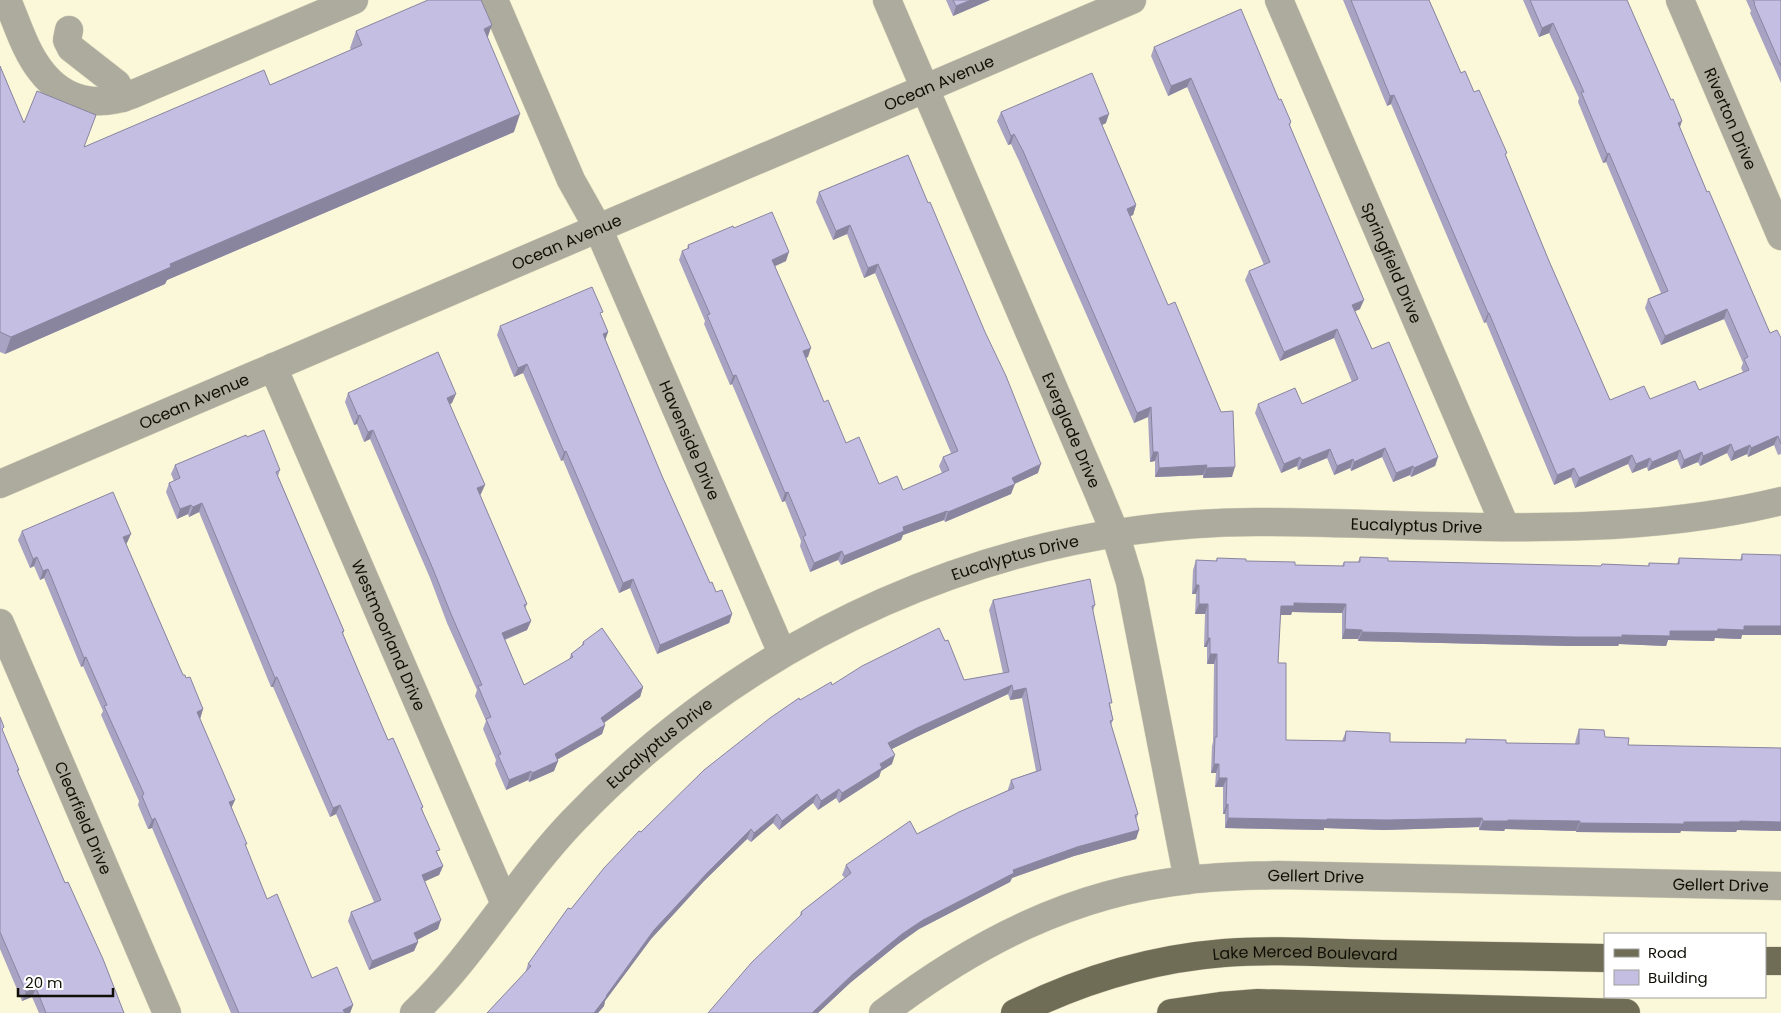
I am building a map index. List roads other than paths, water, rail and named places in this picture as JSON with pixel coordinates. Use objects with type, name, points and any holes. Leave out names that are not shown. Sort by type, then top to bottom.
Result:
[{"type":"main road","name":"Lake Merced Boulevard","points":[[1015,1013],[1050,996],[1109,974],[1186,957],[1224,953],[1300,952],[1604,958]]},
{"type":"main road","points":[[1766,961],[1781,961]]},
{"type":"main road","points":[[1171,1013],[1258,1003],[1626,1013]]},
{"type":"street","points":[[7,0],[33,58],[49,80],[69,94],[91,101],[108,102],[124,98],[354,0]]},
{"type":"street","name":"Havenside Drive","points":[[494,0],[573,185],[598,228],[782,653]]},
{"type":"street","name":"Everglade Drive","points":[[887,0],[1115,533],[1130,582],[1188,880]]},
{"type":"street","name":"Ocean Avenue","points":[[0,484],[1132,0]]},
{"type":"street","name":"Springfield Drive","points":[[1279,0],[1506,526]]},
{"type":"street","name":"Riverton Drive","points":[[1680,0],[1781,236]]},
{"type":"street","points":[[69,30],[67,40],[71,48],[117,84],[124,98]]},
{"type":"street","name":"Westmoorland Drive","points":[[273,368],[505,904]]},
{"type":"street","name":"Eucalyptus Drive","points":[[414,1013],[448,978],[534,866],[568,826],[602,790],[636,759],[710,700],[782,653],[859,613],[944,579],[1034,551],[1115,533],[1152,528],[1235,522],[1506,526],[1616,525],[1712,516],[1781,501]]},
{"type":"street","name":"Clearfield Drive","points":[[0,623],[167,1013]]},
{"type":"street","name":"Gellert Drive","points":[[883,1013],[950,965],[1026,924],[1105,896],[1146,886],[1188,880],[1232,876],[1277,875],[1781,886]]}]
